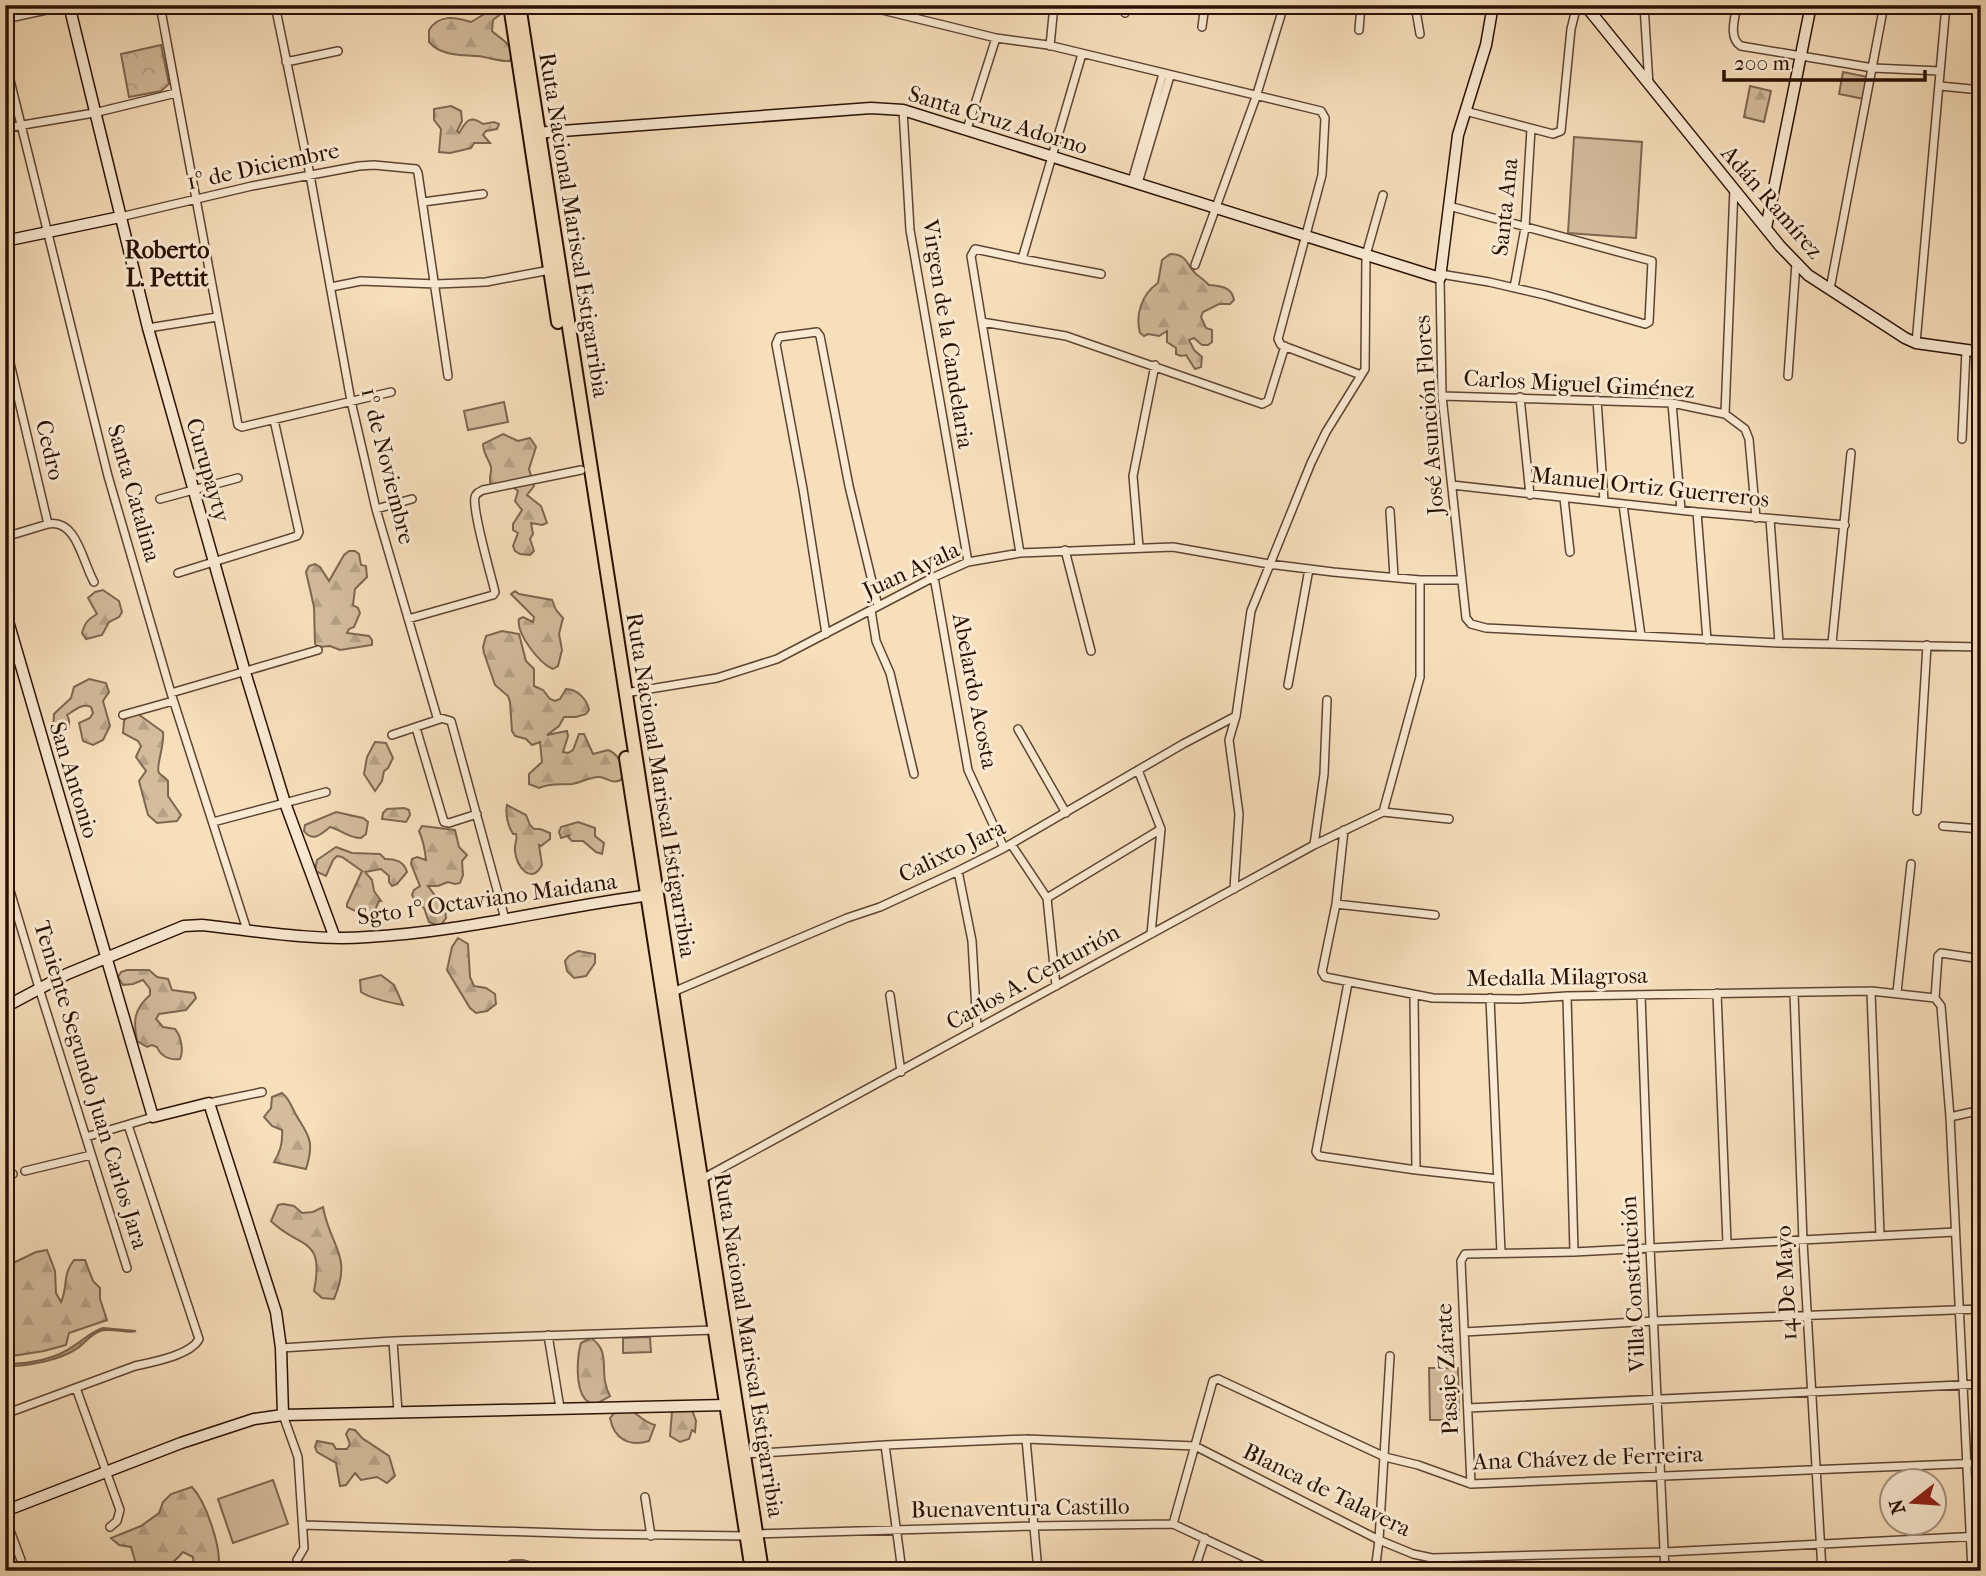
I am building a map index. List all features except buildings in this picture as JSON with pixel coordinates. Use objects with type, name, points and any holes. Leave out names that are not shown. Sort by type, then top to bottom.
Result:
[{"type":"highway","name":"Ruta Nacional Mariscal Estigarribia","points":[[510,5],[534,133],[625,693],[726,1405],[751,1535],[762,1571]]},
{"type":"highway","name":"Ruta Nacional Mariscal Estigarribia","points":[[519,5],[550,270],[581,470],[652,895],[673,992],[744,1454],[752,1571]]},
{"type":"street","points":[[5,19],[69,5]]},
{"type":"street","name":"Curupayty","points":[[69,5],[148,328],[193,490],[285,803],[335,938]]},
{"type":"street","points":[[160,5],[238,425],[242,428],[391,392]]},
{"type":"street","name":"1º de Noviembre","points":[[275,5],[310,175],[351,401],[376,509],[437,717],[451,721],[505,919]]},
{"type":"street","points":[[1050,46],[1054,5]]},
{"type":"street","points":[[1202,27],[1205,5]]},
{"type":"street","points":[[1195,265],[1255,97],[1284,5]]},
{"type":"street","points":[[1359,30],[1362,5]]},
{"type":"street","points":[[1415,5],[1420,34]]},
{"type":"street","name":"José Asunción Flores","points":[[1493,5],[1486,45],[1458,135],[1440,276],[1442,396],[1465,618],[1471,624],[1486,628],[1641,636]]},
{"type":"street","points":[[1465,111],[1553,134],[1561,131],[1571,29],[1577,5]]},
{"type":"street","name":"Adán Ramírez","points":[[1584,5],[1766,229],[1808,275],[1916,343],[1981,352]]},
{"type":"street","points":[[1644,5],[1648,85]]},
{"type":"street","points":[[1737,5],[1733,36],[1735,43],[1741,46],[1873,68],[1940,71]]},
{"type":"street","points":[[1766,229],[1811,5]]},
{"type":"street","points":[[1830,289],[1884,5]]},
{"type":"street","points":[[1916,343],[1946,6],[1981,10]]},
{"type":"street","points":[[870,7],[996,38],[1050,46],[1321,111],[1322,175],[1278,339],[1284,346],[1362,375]]},
{"type":"street","points":[[967,129],[996,38]]},
{"type":"street","points":[[286,62],[338,51]]},
{"type":"street","points":[[1022,259],[1082,54]]},
{"type":"street","name":"Santa Catalina","points":[[5,60],[108,476],[172,697],[247,930]]},
{"type":"street","points":[[1135,182],[1166,75]]},
{"type":"street","points":[[1940,86],[1981,90]]},
{"type":"street","points":[[5,128],[94,113],[176,93]]},
{"type":"street","name":"Santa Cruz Adorno","points":[[534,133],[870,108],[903,110],[1440,276]]},
{"type":"street","name":"Virgen de la Candelaria","points":[[903,110],[910,230],[968,562]]},
{"type":"street","name":"Santa Ana","points":[[1514,288],[1525,228],[1531,129]]},
{"type":"street","name":"1º de Diciembre","points":[[120,216],[310,175],[374,165],[416,169],[423,202]]},
{"type":"street","points":[[1725,414],[1734,187]]},
{"type":"street","points":[[448,376],[423,202],[483,194]]},
{"type":"street","points":[[1234,889],[1239,814],[1229,740],[1236,716],[1251,611],[1326,432],[1362,375],[1366,362],[1366,255],[1383,195]]},
{"type":"street","points":[[1440,276],[1514,288],[1645,324],[1649,322],[1652,261],[1449,206]]},
{"type":"street","points":[[5,242],[120,216]]},
{"type":"street","points":[[1020,553],[972,251],[975,249],[1101,274]]},
{"type":"street","points":[[1788,376],[1796,263]]},
{"type":"street","points":[[331,287],[361,281],[436,284],[486,282],[550,270]]},
{"type":"street","points":[[148,328],[217,317]]},
{"type":"street","points":[[982,322],[1066,336],[1262,404],[1268,401],[1284,346]]},
{"type":"street","points":[[826,634],[776,344],[779,337],[817,332],[820,336],[849,486],[878,606]]},
{"type":"street","name":"Cedro","points":[[5,341],[48,524]]},
{"type":"street","points":[[1962,439],[1966,350]]},
{"type":"street","points":[[1139,547],[1133,476],[1155,365]]},
{"type":"street","name":"Carlos Miguel Giménez","points":[[1442,396],[1672,403],[1725,414],[1745,429],[1749,439],[1756,517]]},
{"type":"street","points":[[1520,397],[1530,495]]},
{"type":"street","points":[[1597,400],[1604,501]]},
{"type":"street","points":[[1672,403],[1681,510]]},
{"type":"street","points":[[178,573],[294,538],[299,532],[274,420]]},
{"type":"street","points":[[1832,643],[1851,453]]},
{"type":"street","points":[[408,619],[489,597],[495,592],[478,523],[474,498],[478,493],[483,489],[581,470]]},
{"type":"street","points":[[160,499],[238,478]]},
{"type":"street","name":"Manuel Ortiz Guerreros","points":[[1452,485],[1623,505],[1845,526]]},
{"type":"street","points":[[1564,498],[1570,552]]},
{"type":"street","points":[[376,509],[412,499]]},
{"type":"street","points":[[1623,505],[1641,636],[1779,643],[1981,648]]},
{"type":"street","points":[[1390,511],[1394,578]]},
{"type":"street","points":[[1697,512],[1707,640]]},
{"type":"street","points":[[1770,519],[1779,643]]},
{"type":"street","points":[[5,537],[48,524],[61,523],[69,529],[94,582]]},
{"type":"street","name":"Juan Ayala","points":[[625,693],[717,678],[777,659],[968,562],[1020,553],[1173,547],[1309,569],[1420,580],[1462,580]]},
{"type":"street","points":[[1065,550],[1091,651]]},
{"type":"street","points":[[1288,685],[1309,569]]},
{"type":"street","name":"Abelardo Acosta","points":[[934,577],[968,770],[1007,846]]},
{"type":"street","points":[[1420,580],[1420,677],[1383,812],[1449,818]]},
{"type":"street","points":[[871,610],[877,641],[890,673],[914,774]]},
{"type":"street","name":"San Antonio","points":[[5,611],[153,1117]]},
{"type":"street","points":[[1917,811],[1927,645]]},
{"type":"street","points":[[123,715],[245,672],[318,650]]},
{"type":"street","points":[[1314,845],[1324,774],[1327,700]]},
{"type":"street","name":"Calixto Jara","points":[[673,992],[847,918],[880,907],[958,871],[1236,716]]},
{"type":"street","points":[[392,735],[440,719]]},
{"type":"street","points":[[416,728],[444,822],[449,823],[477,814]]},
{"type":"street","points":[[1018,729],[1066,813]]},
{"type":"street","points":[[1139,770],[1161,829],[1151,934]]},
{"type":"street","points":[[214,822],[326,792]]},
{"type":"street","name":"Carlos A. Centurión","points":[[702,1179],[1314,845],[1383,812]]},
{"type":"street","points":[[1943,826],[1981,829]]},
{"type":"street","points":[[1047,898],[1161,829]]},
{"type":"street","name":"Medalla Milagrosa","points":[[1344,830],[1336,904],[1322,972],[1325,977],[1433,998],[1520,999],[1871,991],[1897,992],[1937,1000]]},
{"type":"street","points":[[1007,846],[1047,898],[1056,986]]},
{"type":"street","points":[[1897,992],[1910,864]]},
{"type":"street","points":[[958,871],[972,941],[977,1028]]},
{"type":"street","name":"Teniente Segundo Juan Carlos Jara","points":[[5,874],[38,988],[127,1268]]},
{"type":"street","name":"Sgto 1° Octaviano Maidana","points":[[5,1007],[38,988],[144,940],[184,926],[335,938],[380,936],[652,895]]},
{"type":"street","points":[[1336,904],[1435,915]]},
{"type":"street","points":[[1972,1571],[1950,1117],[1937,1000],[1938,957],[1941,953],[1981,959]]},
{"type":"street","points":[[1348,983],[1316,1152],[1319,1156],[1498,1179]]},
{"type":"street","points":[[1871,991],[1880,1236]]},
{"type":"street","points":[[1717,993],[1727,1243]]},
{"type":"street","name":"14 De Mayo","points":[[1794,993],[1803,1241],[1822,1571]]},
{"type":"street","points":[[890,995],[901,1072]]},
{"type":"street","points":[[1414,995],[1416,1170]]},
{"type":"street","name":"Villa Constitución","points":[[1641,995],[1665,1571]]},
{"type":"street","points":[[1567,996],[1574,1252]]},
{"type":"street","points":[[1490,998],[1501,1253],[1574,1252],[1955,1232]]},
{"type":"street","points":[[86,1137],[153,1117],[262,1092]]},
{"type":"street","points":[[209,1103],[274,1305],[281,1348],[283,1415],[298,1457],[304,1548],[297,1560],[298,1571]]},
{"type":"street","points":[[1950,1117],[1981,1110]]},
{"type":"street","points":[[5,1414],[135,1366],[151,1364],[193,1347],[199,1339],[128,1125]]},
{"type":"street","points":[[24,1171],[91,1156]]},
{"type":"street","name":"Pasaje Zárate","points":[[1471,1484],[1461,1261],[1465,1254],[1501,1253]]},
{"type":"street","points":[[1464,1332],[1654,1321],[1981,1309]]},
{"type":"street","points":[[281,1348],[393,1341],[715,1330]]},
{"type":"street","points":[[548,1335],[560,1408]]},
{"type":"street","points":[[393,1341],[398,1412]]},
{"type":"street","points":[[1374,1571],[1379,1540],[1390,1356]]},
{"type":"street","name":"Ana Chávez de Ferreira","points":[[1195,1446],[1213,1381],[1218,1379],[1385,1457],[1418,1465],[1471,1484],[1981,1462]]},
{"type":"street","points":[[1468,1408],[1981,1384]]},
{"type":"street","points":[[76,1388],[120,1510],[117,1521],[110,1527]]},
{"type":"street","points":[[5,1510],[181,1443],[254,1419],[283,1415],[726,1405]]},
{"type":"street","points":[[1026,1439],[1038,1571]]},
{"type":"street","name":"Blanca de Talavera","points":[[744,1454],[1026,1439],[1195,1446],[1379,1540],[1413,1554],[1432,1558],[1664,1552],[1981,1536]]},
{"type":"street","points":[[885,1445],[902,1571]]},
{"type":"street","points":[[1173,1524],[1195,1446]]},
{"type":"street","points":[[645,1497],[651,1536]]},
{"type":"street","points":[[5,1517],[21,1560]]},
{"type":"street","name":"Buenaventura Castillo","points":[[303,1525],[651,1536],[1173,1524],[1274,1571]]},
{"type":"street","points":[[1194,1571],[1205,1538]]},
{"type":"green space","points":[[497,6],[502,13],[493,20],[492,31],[510,47],[510,61],[452,54],[439,50],[429,42],[429,30],[438,21],[453,18],[471,22],[491,10],[491,7]]},
{"type":"green space","points":[[161,45],[169,84],[161,91],[129,97],[121,54]]},
{"type":"green space","points":[[1843,72],[1868,77],[1864,99],[1839,94]]},
{"type":"green space","points":[[1750,86],[1771,91],[1764,122],[1744,117]]},
{"type":"green space","points":[[451,106],[461,111],[462,121],[457,131],[459,133],[471,120],[483,124],[499,124],[497,129],[486,131],[483,135],[490,143],[474,143],[471,148],[450,153],[439,152],[441,129],[434,120],[434,109]]},
{"type":"green space","points":[[1574,137],[1642,142],[1636,238],[1568,233]]},
{"type":"green space","points":[[1170,254],[1184,258],[1193,271],[1209,285],[1228,290],[1234,300],[1230,304],[1219,304],[1203,312],[1201,317],[1206,328],[1212,330],[1212,342],[1202,345],[1194,338],[1189,340],[1194,350],[1202,357],[1201,367],[1195,369],[1186,355],[1176,354],[1176,348],[1167,342],[1167,331],[1159,336],[1144,336],[1140,333],[1138,319],[1141,305],[1158,283],[1162,260]]},
{"type":"green space","points":[[504,402],[508,422],[468,430],[464,411]]},
{"type":"green space","points":[[503,434],[518,441],[530,438],[536,447],[529,469],[534,486],[527,495],[541,506],[547,523],[531,523],[533,534],[530,539],[534,551],[530,555],[520,554],[513,546],[518,533],[513,530],[513,524],[522,510],[515,501],[518,491],[513,487],[490,483],[491,467],[483,444]]},
{"type":"green space","points":[[349,551],[359,554],[361,565],[366,566],[367,577],[355,589],[353,605],[360,613],[354,627],[347,633],[369,636],[372,645],[340,650],[330,646],[319,647],[315,644],[314,607],[306,572],[309,566],[315,564],[329,581]]},
{"type":"green space","points":[[103,590],[119,601],[122,612],[119,617],[109,622],[102,635],[86,639],[82,633],[84,627],[97,614],[88,598]]},
{"type":"green space","points":[[515,591],[552,600],[563,618],[559,634],[562,650],[558,666],[553,669],[536,655],[521,632],[519,619],[523,617],[533,622],[534,617],[511,594]]},
{"type":"green space","points":[[502,631],[519,634],[526,661],[534,669],[534,686],[555,701],[560,699],[566,689],[574,691],[581,695],[588,706],[586,714],[564,717],[559,726],[547,735],[567,731],[563,752],[568,753],[573,750],[579,734],[584,734],[593,754],[608,750],[618,758],[623,771],[621,780],[597,777],[539,788],[529,784],[529,774],[542,762],[540,742],[532,745],[526,739],[515,736],[508,696],[495,685],[484,653],[486,636]]},
{"type":"green space","points":[[89,679],[106,683],[109,692],[103,701],[110,726],[103,740],[93,745],[83,741],[79,723],[90,718],[93,713],[91,707],[82,706],[76,709],[67,715],[69,728],[60,734],[53,731],[54,714],[71,698],[74,687]]},
{"type":"green space","points":[[138,714],[163,732],[158,770],[168,781],[168,796],[181,815],[177,821],[157,823],[148,815],[139,781],[146,771],[136,757],[141,746],[138,741],[123,733],[124,721],[128,716]]},
{"type":"green space","points":[[375,742],[386,743],[393,758],[375,791],[364,774],[367,757]]},
{"type":"green space","points":[[507,805],[526,815],[534,829],[550,833],[550,839],[539,845],[542,865],[533,874],[521,868],[516,857],[516,834],[513,834],[508,824]]},
{"type":"green space","points":[[387,809],[409,810],[410,815],[406,822],[382,819]]},
{"type":"green space","points":[[336,812],[363,818],[368,822],[366,834],[356,838],[330,827],[314,837],[304,831],[305,825]]},
{"type":"green space","points":[[578,822],[595,828],[595,836],[604,843],[602,854],[583,841],[572,841],[568,837],[570,835],[561,838],[561,827]]},
{"type":"green space","points":[[422,826],[455,830],[459,847],[467,855],[462,861],[463,875],[460,883],[448,882],[428,886],[445,909],[446,918],[440,926],[429,922],[424,908],[416,903],[412,895],[420,886],[411,864],[412,859],[417,857],[426,860],[419,831]]},
{"type":"green space","points":[[336,847],[352,853],[380,854],[385,859],[401,863],[407,872],[392,886],[389,876],[381,869],[365,872],[372,880],[374,891],[381,901],[375,910],[359,913],[347,907],[347,904],[362,871],[337,856],[326,876],[315,871],[317,860]]},
{"type":"green space","points":[[458,938],[468,944],[470,977],[474,986],[486,988],[495,994],[496,1004],[487,1011],[476,1013],[470,1008],[447,970],[452,947]]},
{"type":"green space","points":[[578,951],[595,954],[595,963],[586,976],[574,978],[567,971],[565,961]]},
{"type":"green space","points":[[149,970],[157,977],[168,979],[172,990],[194,993],[196,998],[186,1010],[159,1014],[156,1019],[163,1027],[175,1029],[177,1032],[182,1048],[180,1059],[166,1057],[157,1047],[147,1047],[137,1041],[136,1016],[150,995],[150,989],[143,980],[123,985],[118,977],[121,972]]},
{"type":"green space","points":[[381,975],[394,985],[403,1005],[361,992],[360,980]]},
{"type":"green space","points":[[282,1093],[310,1141],[306,1169],[274,1162],[281,1146],[282,1130],[272,1126],[264,1117],[271,1108],[272,1097]]},
{"type":"green space","points":[[278,1205],[294,1206],[302,1213],[323,1207],[341,1261],[339,1284],[334,1299],[322,1298],[314,1291],[316,1261],[313,1252],[271,1221]]},
{"type":"green space","points":[[47,1250],[55,1271],[56,1293],[61,1302],[70,1265],[74,1260],[85,1260],[93,1281],[100,1288],[100,1299],[107,1320],[69,1333],[66,1345],[5,1357],[5,1267],[36,1252]]},
{"type":"green space","points":[[650,1337],[651,1352],[623,1353],[623,1338]]},
{"type":"green space","points":[[591,1338],[601,1350],[606,1387],[610,1396],[594,1405],[582,1394],[578,1372],[581,1343]]},
{"type":"green space","points":[[1429,1368],[1458,1368],[1459,1420],[1430,1420]]},
{"type":"green space","points":[[682,1407],[692,1410],[696,1421],[695,1432],[692,1430],[689,1439],[680,1442],[670,1436],[672,1412]]},
{"type":"green space","points":[[628,1408],[655,1425],[649,1441],[629,1442],[623,1440],[615,1431],[610,1418],[617,1410]]},
{"type":"green space","points":[[349,1429],[355,1430],[362,1438],[389,1456],[395,1476],[387,1483],[377,1477],[361,1480],[355,1473],[346,1485],[340,1486],[336,1463],[317,1452],[315,1447],[317,1441],[333,1444],[336,1449],[347,1449],[350,1444],[346,1434]]},
{"type":"green space","points":[[273,1480],[288,1524],[233,1543],[218,1499]]},
{"type":"green space","points":[[192,1487],[211,1524],[219,1565],[213,1571],[194,1569],[193,1557],[183,1552],[163,1568],[138,1571],[131,1547],[119,1545],[111,1538],[141,1526],[159,1513],[163,1502],[171,1494]]},
{"type":"green space","points":[[512,1560],[523,1560],[561,1571],[489,1571]]},
{"type":"water","points":[[103,1328],[136,1331],[100,1331],[63,1356],[33,1364],[5,1366],[5,1363],[32,1362],[59,1354]]},
{"type":"district","name":"Roberto L. Pettit","points":[[167,264]]}]
